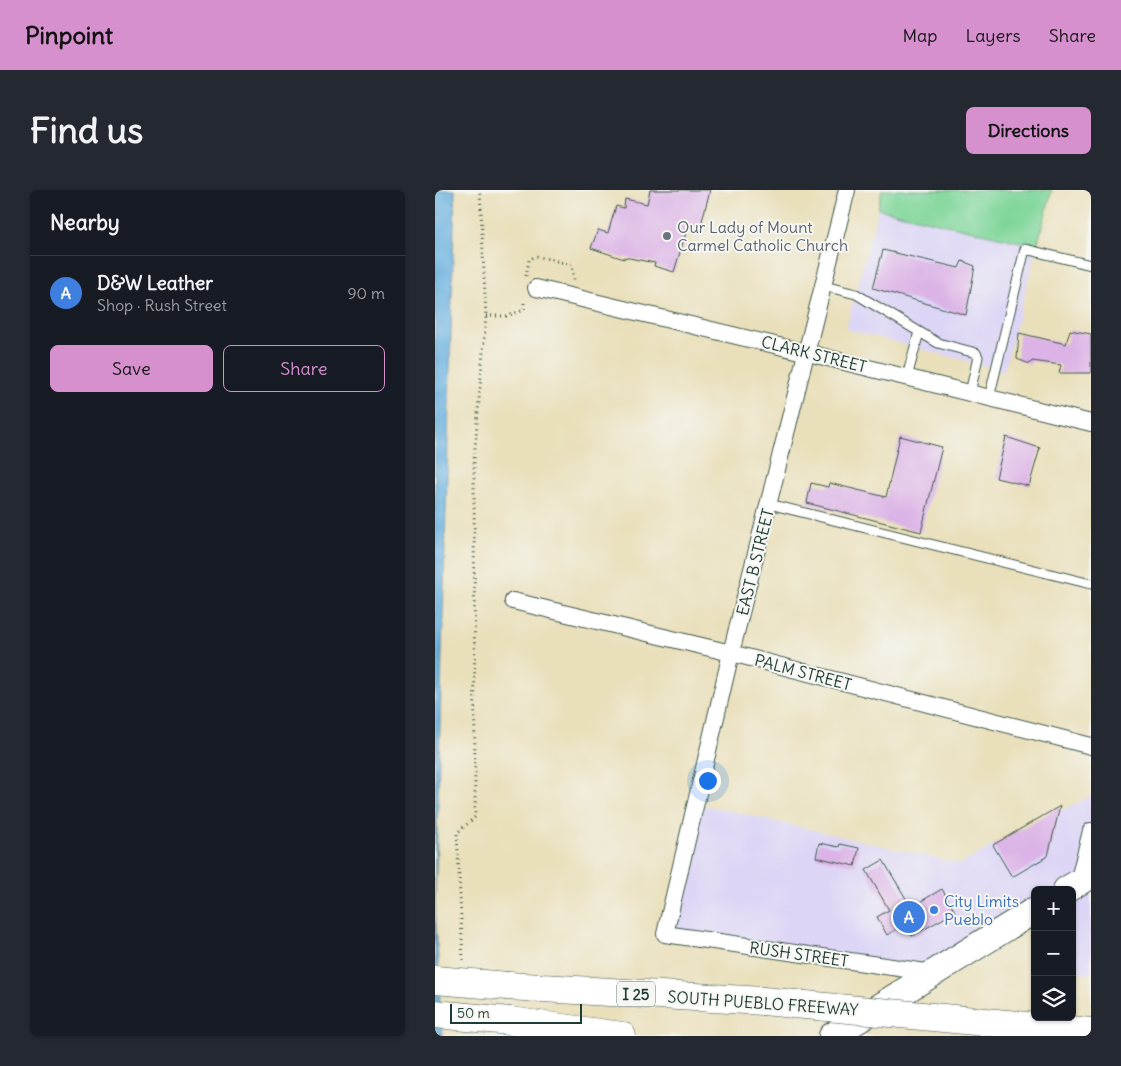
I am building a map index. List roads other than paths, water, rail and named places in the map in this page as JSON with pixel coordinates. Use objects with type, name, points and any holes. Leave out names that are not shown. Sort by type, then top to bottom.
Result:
[{"type":"highway","name":"SOUTH PUEBLO FREEWAY","points":[[435,980],[763,1001],[1091,1032]]},
{"type":"highway","points":[[435,1014],[510,1021],[622,1036]]},
{"type":"highway","points":[[1028,1026],[1091,1027]]},
{"type":"main road","points":[[832,1036],[1031,912]]},
{"type":"street","name":"EAST B STREET","points":[[665,934],[731,653],[808,353],[847,190]]},
{"type":"street","name":"CLARK STREET","points":[[536,288],[1091,423]]},
{"type":"street","name":"PALM STREET","points":[[513,601],[731,653],[1091,746]]},
{"type":"street","points":[[1078,882],[1091,831]]},
{"type":"street","name":"RUSH STREET","points":[[665,934],[933,973]]},
{"type":"lane","points":[[989,398],[1025,250],[1091,265]]},
{"type":"lane","points":[[824,286],[856,294],[938,343],[977,354],[970,393]]},
{"type":"lane","points":[[907,377],[919,332]]},
{"type":"lane","points":[[769,504],[1091,584]]},
{"type":"water","points":[[435,190],[455,190],[435,903]]},
{"type":"water","points":[[435,903],[442,1036],[435,1036]]},
{"type":"place","name":"Our Lady of Mount Carmel Catholic Church","points":[[667,236]]},
{"type":"place","name":"City Limits Pueblo","points":[[934,910]]},
{"type":"place","name":"D&W Leather","points":[[909,917]]}]
